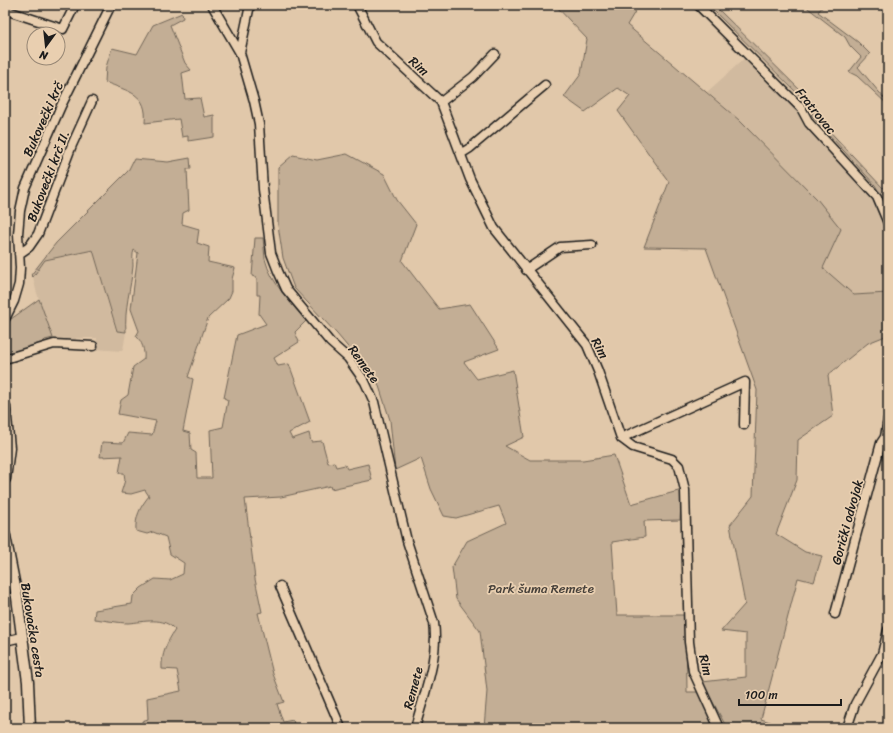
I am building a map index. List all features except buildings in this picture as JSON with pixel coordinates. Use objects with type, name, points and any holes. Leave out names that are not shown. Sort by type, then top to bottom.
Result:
[{"type":"main road","points":[[5,407],[9,448],[5,479]]},
{"type":"main road","name":"Bukovačka cesta","points":[[5,536],[29,689],[30,728]]},
{"type":"street","points":[[5,10],[63,29],[75,5]]},
{"type":"street","name":"Bukovečki krč","points":[[5,319],[14,301],[19,284],[20,211],[25,188],[61,106],[111,5]]},
{"type":"street","points":[[212,5],[240,53]]},
{"type":"street","points":[[240,53],[250,5]]},
{"type":"street","name":"Rim","points":[[357,5],[376,42],[442,102],[462,153],[470,179],[494,228],[586,345],[598,371],[621,438],[633,447],[672,459],[679,466],[683,475],[685,490],[689,642],[693,671],[719,728]]},
{"type":"street","name":"Fratrovac","points":[[698,5],[802,108],[809,123],[877,197],[888,223]]},
{"type":"street","name":"Remete","points":[[240,53],[259,124],[263,189],[270,253],[286,289],[330,342],[348,358],[368,389],[382,430],[407,542],[434,623],[436,637],[435,651],[415,728]]},
{"type":"street","points":[[442,102],[473,77],[495,54]]},
{"type":"street","points":[[462,153],[470,148],[545,85]]},
{"type":"street","name":"Bukovečki krč II.","points":[[19,254],[29,247],[38,234],[72,145],[92,101]]},
{"type":"street","points":[[526,270],[560,247],[592,245]]},
{"type":"street","points":[[5,359],[54,344],[93,346]]},
{"type":"street","points":[[621,438],[745,382],[744,425]]},
{"type":"street","name":"Gorički odvojak","points":[[835,614],[881,443],[886,439],[888,420]]},
{"type":"street","points":[[280,586],[341,728]]},
{"type":"street","points":[[847,728],[855,704],[882,654],[888,630]]},
{"type":"street","points":[[5,641],[22,637]]},
{"type":"shaded area","points":[[746,57],[799,111],[874,198],[888,231],[888,293],[854,295],[822,268],[817,199],[739,120],[707,92]]},
{"type":"shaded area","points":[[93,250],[116,331],[126,332],[123,350],[121,351],[96,349],[97,338],[76,338],[76,341],[55,340],[51,336],[36,290],[33,277],[45,260]]},
{"type":"green space","points":[[555,5],[639,5],[627,25],[739,120],[817,199],[841,229],[823,268],[854,295],[888,293],[888,335],[868,343],[828,375],[833,416],[798,440],[797,480],[776,534],[805,552],[822,556],[814,582],[798,578],[761,719],[788,728],[727,728],[702,682],[746,677],[746,634],[721,631],[745,604],[730,525],[753,496],[757,390],[706,248],[644,247],[669,182],[618,111],[630,96],[618,88],[585,112],[564,97],[581,74],[587,39]]},
{"type":"green space","points":[[708,5],[714,5],[816,106],[821,122],[883,188],[888,184],[888,189],[883,193],[888,203],[888,209],[875,185],[811,115],[815,111]]},
{"type":"green space","points":[[804,5],[824,5],[818,12],[858,42],[870,54],[858,67],[884,98],[888,94],[888,105],[857,76],[849,72],[861,57],[850,46],[845,37]]},
{"type":"green space","points":[[182,13],[183,18],[170,25],[185,63],[191,70],[182,73],[185,99],[200,98],[204,117],[214,115],[214,137],[188,141],[188,136],[182,137],[179,119],[145,123],[145,113],[140,99],[129,91],[105,82],[106,67],[112,48],[137,54],[153,25]]},
{"type":"green space","name":"Park šuma Remete","points":[[347,154],[384,174],[397,200],[416,224],[402,261],[439,309],[470,304],[499,349],[464,362],[477,379],[513,370],[524,437],[505,446],[530,460],[583,460],[614,455],[631,504],[682,490],[680,520],[644,521],[645,537],[612,542],[617,615],[686,615],[687,692],[699,692],[715,728],[484,728],[487,691],[480,631],[456,599],[452,567],[467,541],[506,523],[499,506],[456,518],[444,516],[431,489],[421,458],[395,470],[390,420],[378,383],[337,334],[294,288],[283,258],[278,225],[278,168],[293,155],[317,160]]},
{"type":"green space","points":[[190,158],[191,169],[187,169],[189,210],[183,213],[182,224],[199,229],[197,243],[209,247],[208,262],[235,268],[232,279],[232,291],[229,298],[208,318],[188,377],[193,379],[183,431],[190,433],[191,450],[196,453],[197,478],[212,478],[210,430],[223,427],[228,400],[224,398],[237,335],[266,324],[259,314],[260,295],[257,295],[257,278],[252,276],[255,238],[263,238],[265,259],[272,276],[282,292],[306,321],[295,332],[299,342],[274,358],[278,366],[289,364],[310,422],[289,433],[292,439],[309,433],[311,442],[322,441],[328,463],[334,462],[336,467],[345,465],[347,469],[368,464],[372,480],[331,489],[330,486],[281,497],[245,499],[255,579],[262,612],[258,613],[273,674],[284,702],[277,704],[283,722],[293,720],[295,728],[143,728],[142,721],[148,719],[147,698],[181,691],[177,670],[162,669],[162,659],[165,649],[175,630],[160,621],[124,623],[94,619],[95,610],[132,604],[133,596],[141,588],[155,579],[170,580],[183,574],[184,563],[170,554],[166,537],[153,532],[147,534],[136,531],[136,521],[139,512],[149,496],[145,490],[131,494],[121,493],[125,480],[124,473],[119,473],[122,456],[100,457],[102,442],[123,443],[128,433],[152,435],[156,421],[118,414],[121,400],[128,395],[133,367],[144,359],[143,346],[136,336],[139,331],[131,309],[138,253],[134,250],[126,315],[126,332],[117,331],[93,250],[45,260],[33,277],[31,275],[56,243],[128,171],[134,159],[168,162]]},
{"type":"green space","points":[[39,299],[53,338],[45,340],[32,348],[5,355],[5,323],[9,317],[11,319]]}]
